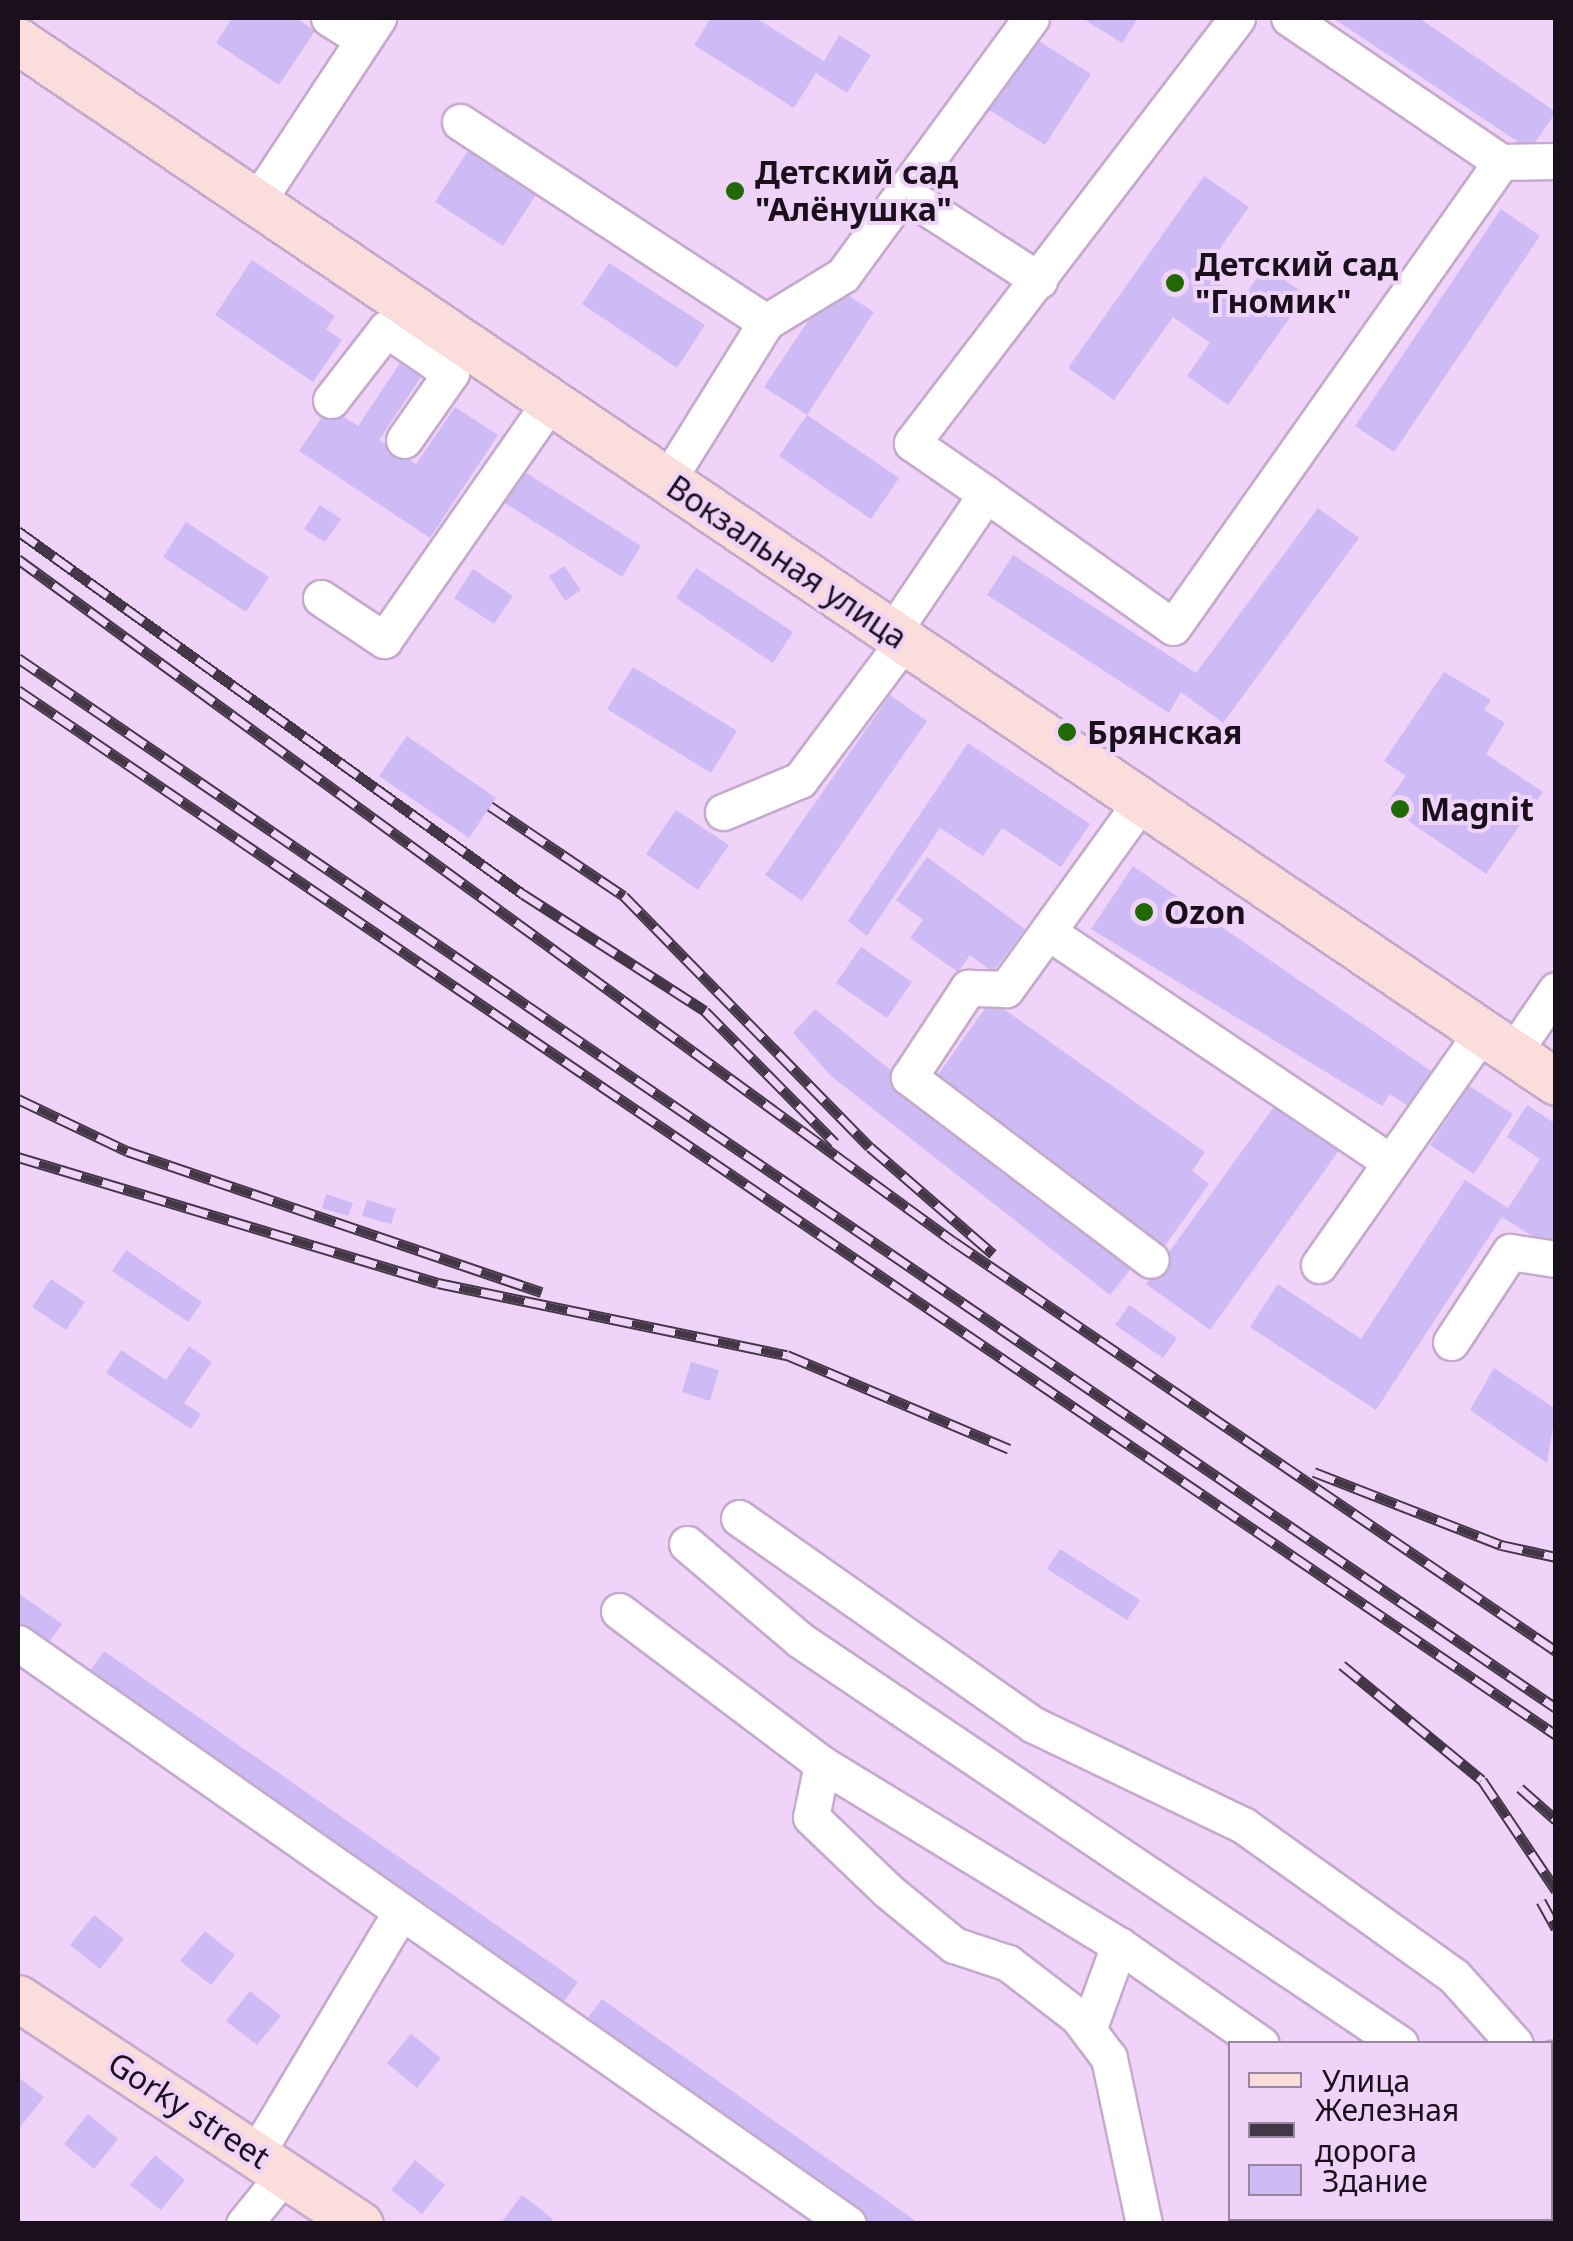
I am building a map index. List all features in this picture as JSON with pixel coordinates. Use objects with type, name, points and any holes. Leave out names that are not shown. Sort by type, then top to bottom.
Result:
[{"type":"main road","name":"Вокзальная улица","points":[[18,41],[256,202],[445,350],[550,402],[1556,1082]]},
{"type":"main road","name":"Gorky street","points":[[18,1998],[360,2224]]},
{"type":"street","points":[[256,202],[370,28],[329,18]]},
{"type":"street","points":[[667,481],[704,434],[766,322],[843,275],[1031,18]]},
{"type":"street","points":[[1238,18],[912,443],[1173,627],[1500,162]]},
{"type":"street","points":[[1289,18],[1500,162],[1556,161]]},
{"type":"street","points":[[460,122],[766,322]]},
{"type":"street","points":[[904,193],[1038,280]]},
{"type":"street","points":[[331,400],[386,329],[445,350],[451,373],[404,440]]},
{"type":"street","points":[[321,598],[384,640],[550,402]]},
{"type":"street","points":[[723,812],[800,780],[898,637],[986,494]]},
{"type":"street","points":[[1142,802],[1006,990],[968,988],[909,1077],[1151,1260]]},
{"type":"street","points":[[1048,932],[1390,1162]]},
{"type":"street","points":[[1319,1264],[1390,1162],[1498,1043],[1556,990]]},
{"type":"street","points":[[1451,1342],[1510,1252],[1556,1260]]},
{"type":"street","points":[[739,1518],[1034,1725],[1243,1825],[1454,1976],[1512,2041]]},
{"type":"street","points":[[687,1544],[800,1640],[1038,1796],[1396,2041]]},
{"type":"street","points":[[619,1610],[822,1764],[1119,1945],[1258,2041]]},
{"type":"street","points":[[18,1644],[848,2224]]},
{"type":"street","points":[[1034,1725],[1038,1796]]},
{"type":"street","points":[[822,1764],[811,1817],[954,1945],[1008,1963],[1088,2030],[1110,2058],[1144,2224]]},
{"type":"street","points":[[244,2224],[270,2164],[401,1912]]},
{"type":"street","points":[[1088,2030],[1119,1945]]},
{"type":"building","points":[[232,18],[296,18],[315,31],[279,85],[216,43]]},
{"type":"building","points":[[711,18],[756,18],[824,61],[839,35],[871,55],[847,93],[816,73],[794,108],[694,45]]},
{"type":"building","points":[[1082,18],[1138,18],[1122,43]]},
{"type":"building","points":[[1333,18],[1419,18],[1556,112],[1530,150]]},
{"type":"building","points":[[1031,36],[1091,74],[1045,145],[986,108]]},
{"type":"building","points":[[471,146],[539,190],[503,246],[435,202]]},
{"type":"building","name":"Детский сад \"Гномик\"","points":[[1204,176],[1249,207],[1204,271],[1243,298],[1265,266],[1306,295],[1228,405],[1187,376],[1210,343],[1173,317],[1114,400],[1068,368]]},
{"type":"building","points":[[1501,209],[1540,236],[1394,452],[1355,426]]},
{"type":"building","points":[[252,260],[335,316],[326,329],[342,340],[313,382],[215,315]]},
{"type":"building","points":[[609,263],[705,325],[677,368],[582,304]]},
{"type":"building","points":[[832,285],[874,312],[807,415],[764,387]]},
{"type":"building","points":[[400,363],[421,377],[379,440],[416,464],[455,407],[498,435],[430,538],[299,451],[329,407],[358,426]]},
{"type":"building","points":[[807,415],[899,478],[871,519],[779,456]]},
{"type":"building","points":[[520,469],[641,546],[622,577],[500,500]]},
{"type":"building","points":[[320,505],[341,519],[325,542],[304,529]]},
{"type":"building","points":[[1318,508],[1359,538],[1223,723],[1181,692],[1169,713],[987,595],[1013,555],[1196,673]]},
{"type":"building","points":[[186,522],[269,577],[246,612],[163,557]]},
{"type":"building","points":[[564,566],[581,590],[565,601],[549,576]]},
{"type":"building","points":[[696,568],[793,632],[773,663],[676,598]]},
{"type":"building","points":[[473,569],[513,596],[494,624],[454,598]]},
{"type":"building","points":[[633,667],[737,731],[711,773],[607,709]]},
{"type":"building","points":[[1444,672],[1491,700],[1484,710],[1505,723],[1486,754],[1543,792],[1486,874],[1385,805],[1406,776],[1384,761]]},
{"type":"building","points":[[890,695],[927,721],[802,901],[765,875]]},
{"type":"building","points":[[407,736],[496,798],[469,838],[379,776]]},
{"type":"building","points":[[968,743],[1090,824],[1061,867],[1002,828],[983,856],[940,828],[867,936],[848,921]]},
{"type":"building","points":[[676,810],[729,845],[698,890],[646,854]]},
{"type":"building","points":[[927,857],[1025,929],[993,972],[970,955],[958,972],[910,938],[923,920],[896,900]]},
{"type":"building","points":[[1133,866],[1431,1071],[1408,1106],[1390,1094],[1382,1106],[1091,929]]},
{"type":"building","points":[[861,947],[912,982],[887,1018],[836,983]]},
{"type":"building","points":[[991,1000],[1205,1152],[1192,1171],[1209,1184],[1164,1247],[932,1083]]},
{"type":"building","points":[[815,1009],[1133,1266],[1110,1295],[831,1076],[793,1033]]},
{"type":"building","points":[[1469,1086],[1513,1114],[1474,1174],[1430,1145]]},
{"type":"building","points":[[1276,1104],[1340,1149],[1210,1330],[1146,1284]]},
{"type":"building","points":[[1527,1105],[1556,1124],[1556,1251],[1502,1217],[1376,1410],[1250,1327],[1278,1284],[1361,1339],[1465,1180],[1508,1208],[1540,1159],[1507,1137]]},
{"type":"building","points":[[326,1194],[353,1203],[348,1216],[322,1208]]},
{"type":"building","points":[[367,1200],[396,1209],[391,1224],[362,1216]]},
{"type":"building","points":[[126,1250],[202,1302],[188,1322],[112,1271]]},
{"type":"building","points":[[51,1279],[85,1302],[66,1330],[32,1307]]},
{"type":"building","points":[[1129,1305],[1177,1338],[1163,1358],[1115,1325]]},
{"type":"building","points":[[189,1346],[212,1362],[184,1403],[201,1414],[191,1429],[106,1373],[121,1350],[166,1380]]},
{"type":"building","points":[[691,1362],[719,1370],[710,1401],[682,1392]]},
{"type":"building","points":[[1494,1368],[1556,1409],[1547,1463],[1470,1410]]},
{"type":"building","points":[[1060,1549],[1140,1600],[1127,1620],[1047,1569]]},
{"type":"building","points":[[18,1593],[62,1624],[45,1648],[18,1628]]},
{"type":"building","points":[[104,1651],[578,1982],[560,2007],[86,1676]]},
{"type":"building","points":[[94,1915],[124,1939],[100,1969],[70,1945]]},
{"type":"building","points":[[205,1931],[235,1955],[211,1985],[180,1961]]},
{"type":"building","points":[[250,1991],[281,2016],[257,2045],[226,2021]]},
{"type":"building","points":[[602,1999],[920,2224],[869,2224],[585,2022]]},
{"type":"building","points":[[411,2034],[441,2058],[417,2088],[387,2063]]},
{"type":"building","points":[[18,2077],[44,2097],[20,2127],[18,2126]]},
{"type":"building","points":[[88,2114],[118,2139],[94,2169],[64,2144]]},
{"type":"building","points":[[155,2155],[185,2180],[161,2210],[130,2185]]},
{"type":"building","points":[[415,2160],[445,2185],[422,2214],[391,2190]]},
{"type":"building","points":[[522,2195],[553,2219],[550,2224],[500,2224]]},
{"type":"railway","points":[[18,531],[523,894],[705,1011],[835,1143]]},
{"type":"railway","points":[[18,559],[953,1241],[1556,1651]]},
{"type":"railway","points":[[18,658],[1556,1708]]},
{"type":"railway","points":[[18,690],[1556,1735]]},
{"type":"railway","points":[[490,806],[624,896],[870,1147],[993,1254]]},
{"type":"railway","points":[[18,1099],[127,1151],[542,1292]]},
{"type":"railway","points":[[18,1157],[438,1283],[787,1355],[1009,1449]]},
{"type":"railway","points":[[1314,1472],[1501,1545],[1556,1557]]},
{"type":"railway","points":[[1342,1665],[1482,1780],[1556,1890]]},
{"type":"railway","points":[[1520,1788],[1556,1820]]},
{"type":"railway","points":[[1541,1901],[1556,1928]]},
{"type":"place","name":"Детский сад \"Алёнушка\"","points":[[735,191]]},
{"type":"place","name":"Детский сад \"Гномик\"","points":[[1175,283]]},
{"type":"place","name":"Брянская","points":[[1067,732]]},
{"type":"place","name":"Magnit","points":[[1400,809]]},
{"type":"place","name":"Ozon","points":[[1144,912]]}]
